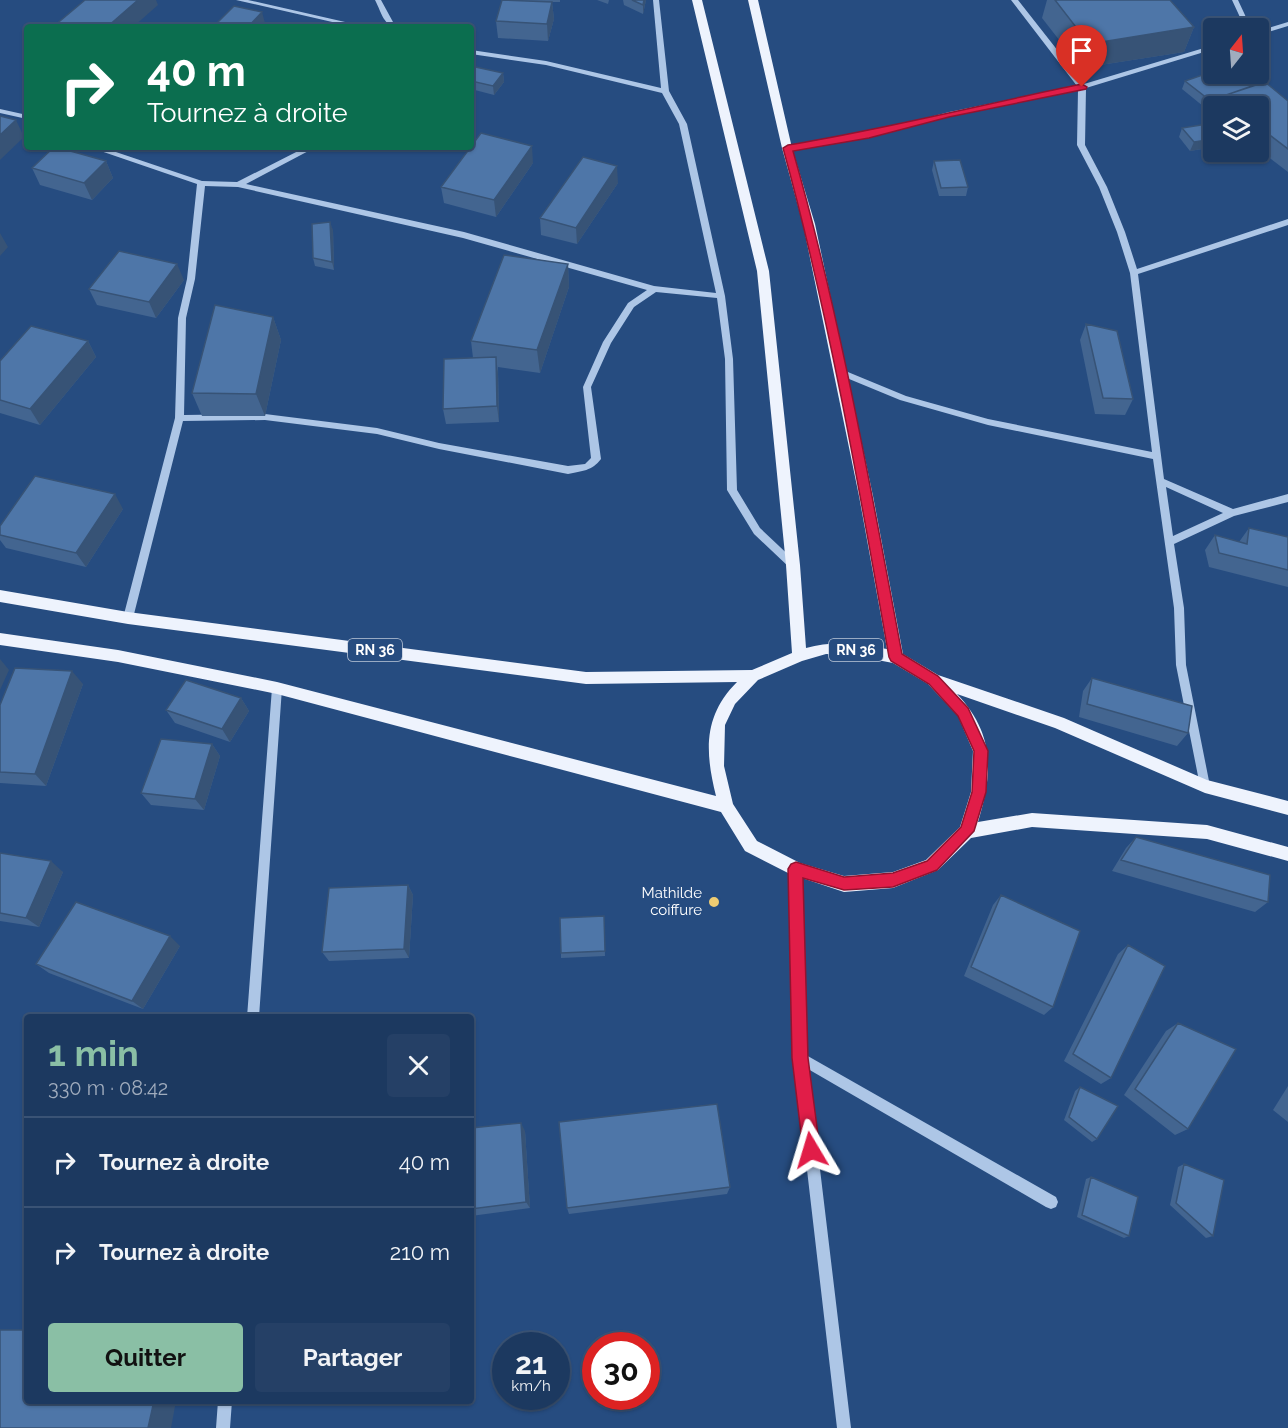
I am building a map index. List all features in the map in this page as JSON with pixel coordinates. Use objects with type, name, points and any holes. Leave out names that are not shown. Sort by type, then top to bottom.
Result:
[{"type":"main road","points":[[698,0],[763,271],[793,565],[799,656]]},
{"type":"main road","points":[[753,0],[788,148],[809,224],[896,657]]},
{"type":"main road","name":"RN 36","points":[[0,597],[128,618],[586,678],[753,676]]},
{"type":"main road","points":[[0,639],[117,656],[277,688],[726,806]]},
{"type":"main road","name":"RN 36","points":[[933,680],[964,712],[981,751],[979,792],[967,831],[932,866],[893,880],[844,884],[796,869],[751,846],[726,806],[716,766],[717,724],[729,699],[753,676],[799,656],[826,648],[851,649],[896,657],[933,680],[1059,723],[1205,786],[1288,808]]},
{"type":"main road","points":[[967,831],[1032,820],[1207,832],[1288,854]]},
{"type":"street","points":[[239,0],[350,24]]},
{"type":"street","points":[[378,0],[392,24]]},
{"type":"street","points":[[656,0],[664,91],[683,124],[721,297],[729,359],[732,490],[757,531],[793,565]]},
{"type":"street","points":[[1014,0],[1082,87],[1081,145],[1103,187],[1134,273],[1156,456],[1179,608],[1181,665],[1205,786]]},
{"type":"street","points":[[1234,0],[1243,18]]},
{"type":"street","points":[[1269,30],[1288,24]]},
{"type":"street","points":[[788,148],[869,135],[949,114],[1082,87],[1203,49]]},
{"type":"street","points":[[474,52],[546,63],[664,91]]},
{"type":"street","points":[[0,111],[24,116]]},
{"type":"street","points":[[102,150],[201,183],[238,185],[465,235],[654,289],[721,297]]},
{"type":"street","points":[[238,185],[306,150]]},
{"type":"street","points":[[128,618],[178,418],[182,318],[191,279],[201,183]]},
{"type":"street","points":[[1134,273],[1288,222]]},
{"type":"street","points":[[178,418],[265,417],[377,431],[439,446],[568,470],[588,467],[596,459],[587,387],[607,342],[631,305],[654,289]]},
{"type":"street","points":[[840,372],[903,398],[988,422],[1156,456]]},
{"type":"street","points":[[1160,481],[1232,513]]},
{"type":"street","points":[[1169,542],[1232,513],[1288,498]]},
{"type":"street","points":[[253,1014],[277,688]]},
{"type":"street","points":[[796,869],[800,1058],[844,1428]]},
{"type":"street","points":[[800,1058],[1051,1202]]},
{"type":"street","points":[[223,1428],[225,1404]]},
{"type":"building","points":[[85,0],[138,0],[110,24],[56,24]]},
{"type":"building","points":[[502,0],[552,2],[547,24],[496,21]]},
{"type":"building","points":[[632,0],[644,0],[643,5]]},
{"type":"building","points":[[1055,0],[1170,0],[1194,27],[1089,44]]},
{"type":"building","points":[[234,6],[262,12],[251,24],[216,24]]},
{"type":"building","points":[[474,67],[503,73],[493,86],[474,82]]},
{"type":"building","points":[[1203,75],[1203,84],[1255,85],[1223,96],[1204,96],[1185,81]]},
{"type":"building","points":[[1259,84],[1267,84],[1288,101],[1288,149],[1269,134],[1269,96],[1223,96]]},
{"type":"building","points":[[0,116],[16,120],[0,135]]},
{"type":"building","points":[[1203,125],[1203,141],[1194,142],[1182,128]]},
{"type":"building","points":[[481,133],[532,146],[494,200],[441,187],[468,150],[474,150],[474,142]]},
{"type":"building","points":[[51,150],[67,150],[106,161],[84,183],[32,168]]},
{"type":"building","points":[[583,157],[617,166],[576,228],[540,218]]},
{"type":"building","points":[[960,160],[968,187],[941,188],[934,161]]},
{"type":"building","points":[[330,222],[332,262],[313,258],[312,224]]},
{"type":"building","points":[[119,251],[177,264],[149,302],[89,289]]},
{"type":"building","points":[[504,255],[568,264],[537,350],[471,341]]},
{"type":"building","points":[[215,305],[273,317],[256,394],[192,393]]},
{"type":"building","points":[[1086,324],[1117,331],[1133,399],[1103,398]]},
{"type":"building","points":[[31,326],[88,341],[30,409],[0,400],[0,361]]},
{"type":"building","points":[[496,357],[497,406],[443,409],[444,359]]},
{"type":"building","points":[[35,476],[115,494],[76,553],[0,535],[0,526]]},
{"type":"building","points":[[1249,528],[1288,537],[1288,570],[1219,553],[1215,535],[1247,544]]},
{"type":"building","points":[[15,668],[72,671],[35,774],[0,772],[0,705]]},
{"type":"building","points":[[1092,678],[1192,706],[1188,733],[1087,704]]},
{"type":"building","points":[[186,680],[241,698],[222,729],[166,710]]},
{"type":"building","points":[[161,739],[212,744],[195,799],[141,793]]},
{"type":"building","points":[[1136,837],[1270,875],[1268,902],[1121,860]]},
{"type":"building","points":[[0,853],[51,861],[26,918],[0,913]]},
{"type":"building","points":[[408,885],[404,949],[322,952],[329,888]]},
{"type":"building","points":[[1001,895],[1080,931],[1053,1007],[971,967]]},
{"type":"building","points":[[76,902],[170,936],[132,1001],[36,964]]},
{"type":"building","points":[[604,916],[605,951],[561,953],[560,918]]},
{"type":"building","points":[[1128,945],[1165,966],[1111,1078],[1073,1054]]},
{"type":"building","points":[[1178,1023],[1236,1049],[1188,1129],[1135,1089]]},
{"type":"building","points":[[1080,1087],[1118,1106],[1097,1139],[1069,1117]]},
{"type":"building","points":[[717,1104],[730,1187],[567,1208],[559,1122]]},
{"type":"building","points":[[521,1123],[526,1202],[474,1209],[474,1128]]},
{"type":"building","points":[[1184,1164],[1224,1180],[1213,1236],[1176,1203]]},
{"type":"building","points":[[1091,1177],[1138,1197],[1129,1236],[1082,1215]]},
{"type":"building","points":[[0,1330],[24,1330],[24,1404],[153,1404],[148,1428],[0,1428]]},
{"type":"place","name":"Mathilde coiffure","points":[[714,902]]},
{"type":"route","points":[[811,1150],[800,1058],[796,869],[844,884],[893,880],[932,866],[967,831],[979,792],[981,751],[964,712],[933,680],[896,657],[866,496],[809,224],[788,148],[869,135],[949,114],[1082,87]]}]
